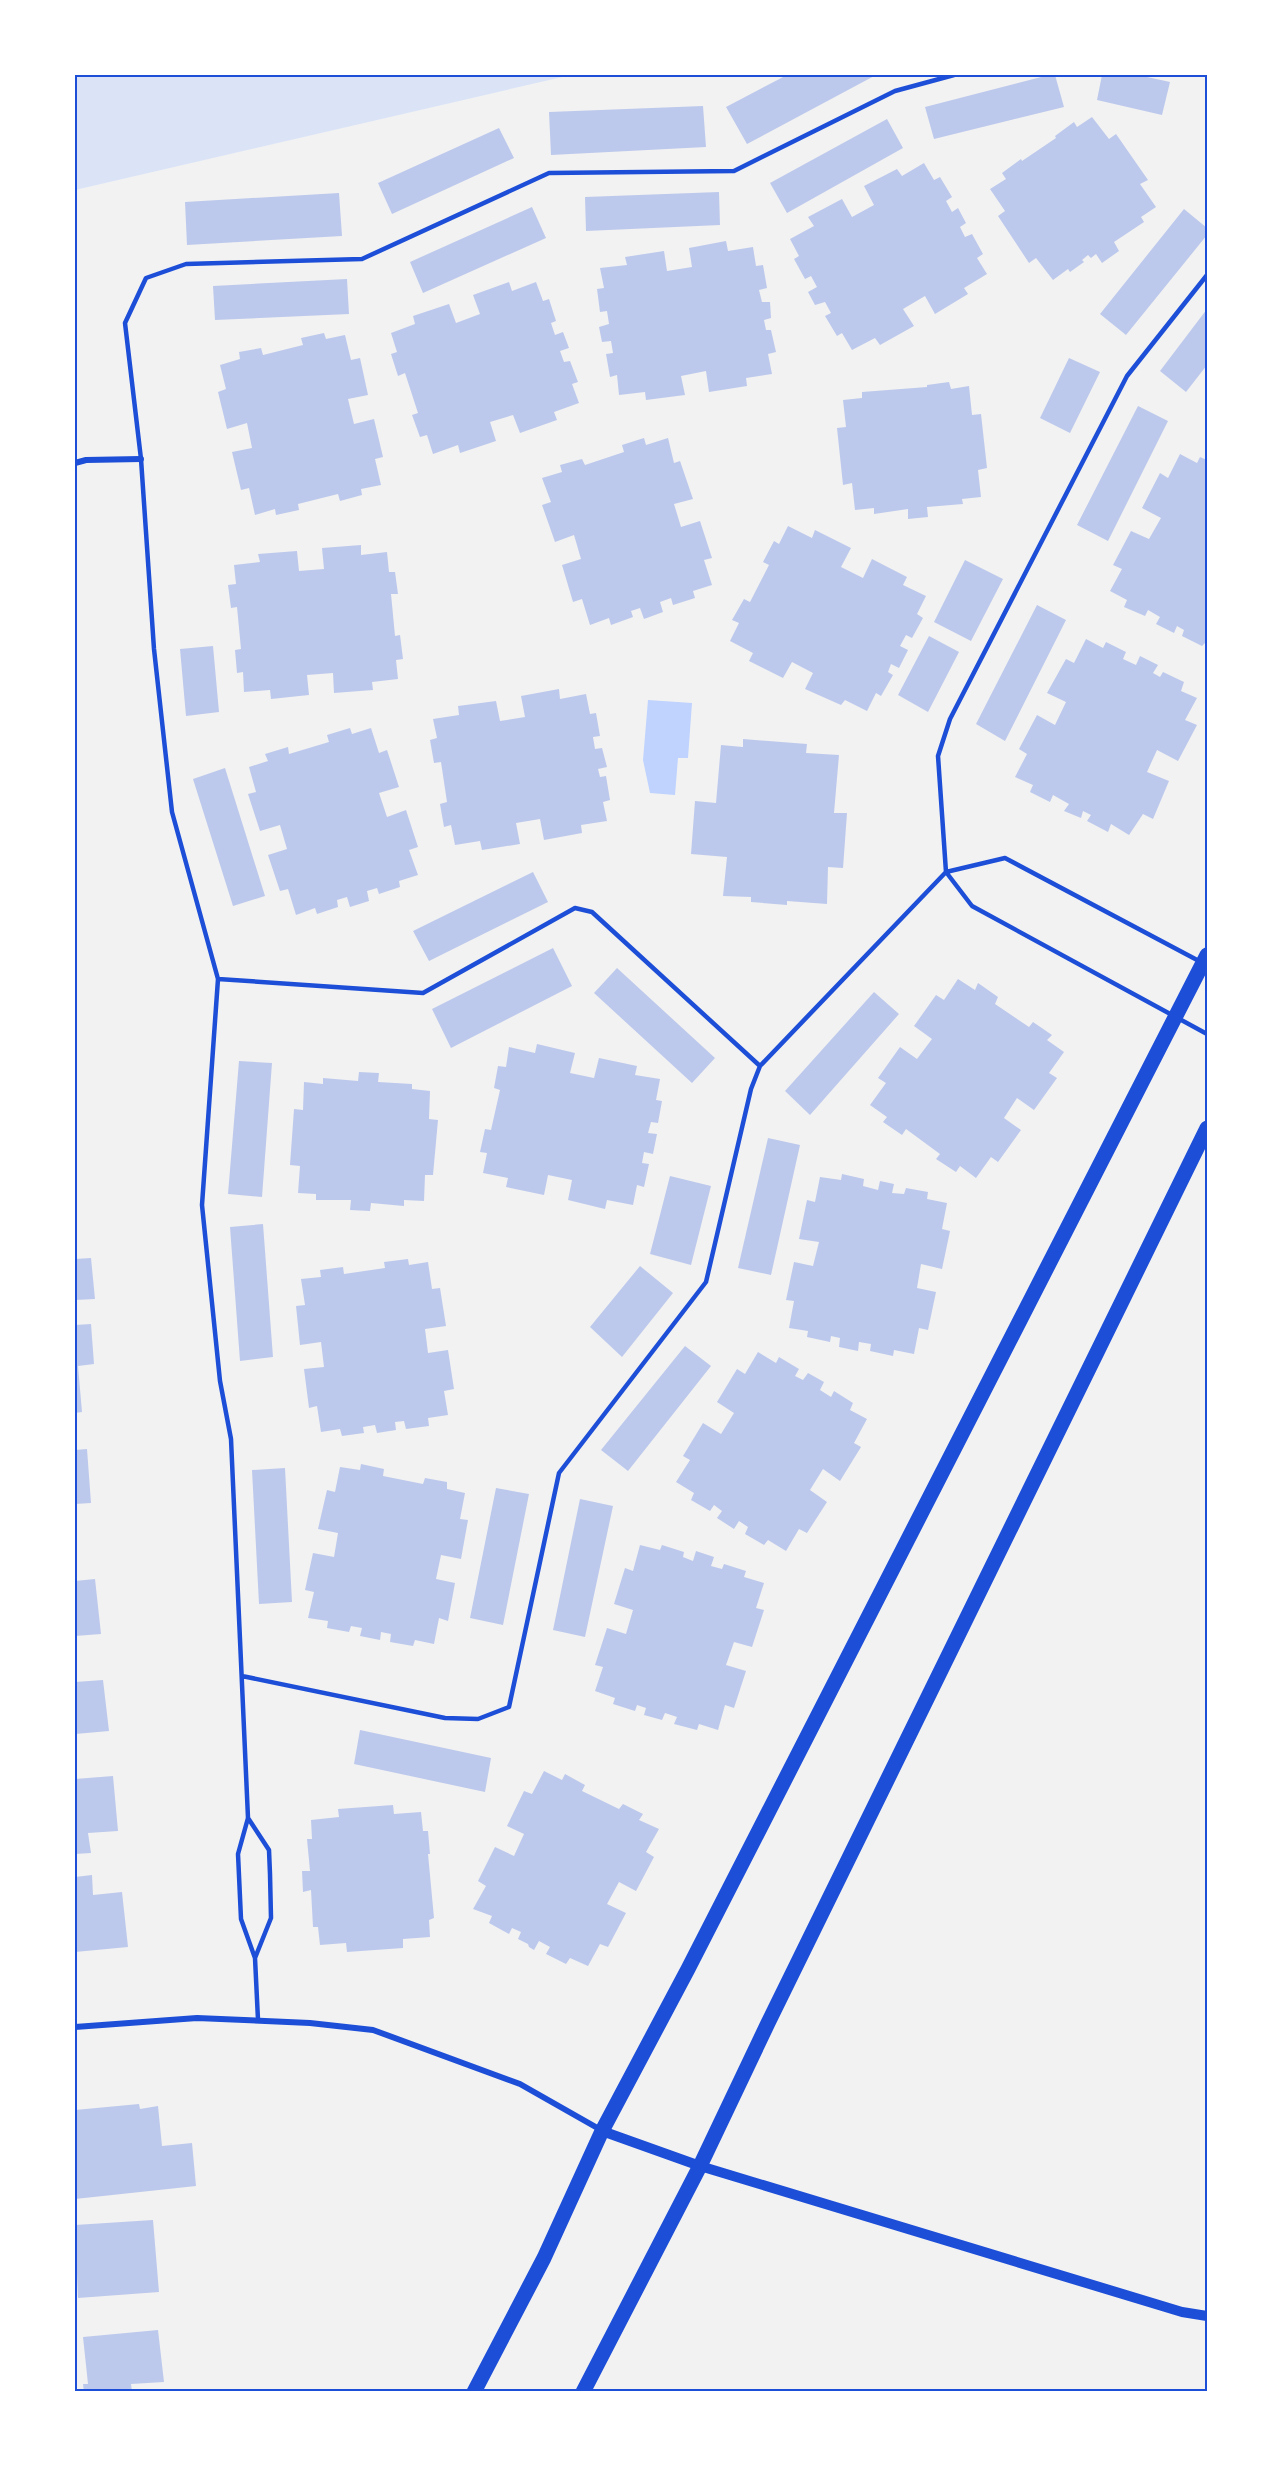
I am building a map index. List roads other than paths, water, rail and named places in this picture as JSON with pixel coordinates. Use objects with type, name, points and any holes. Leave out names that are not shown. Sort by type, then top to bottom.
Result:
[{"type":"main road","points":[[474,2392],[544,2258],[602,2131],[688,1970],[1206,961]]},
{"type":"main road","points":[[583,2392],[700,2166],[1207,1128]]},
{"type":"street","points":[[75,463],[86,460],[141,459]]},
{"type":"street","points":[[75,2027],[197,2018],[310,2023],[373,2031],[520,2084],[602,2131],[700,2166],[1182,2312],[1207,2316]]},
{"type":"lane","points":[[258,2020],[255,1958],[241,1919],[238,1865],[238,1854],[248,1818],[231,1439],[220,1381],[202,1205],[218,979],[172,812],[154,649],[141,459],[125,323],[146,278],[186,264],[362,259],[549,173],[734,171],[895,91],[954,75]]},
{"type":"lane","points":[[1207,275],[1127,376],[950,719],[938,756],[946,872],[972,906],[1207,1034]]},
{"type":"lane","points":[[242,1676],[445,1718],[478,1719],[509,1707],[559,1473],[706,1282],[750,1089],[760,1066],[946,872],[1005,858],[1206,961]]},
{"type":"lane","points":[[218,979],[423,993],[574,908],[592,912],[760,1066]]},
{"type":"lane","points":[[248,1818],[268,1850],[270,1874],[272,1918],[255,1958]]},
{"type":"water","points":[[648,700],[692,703],[688,758],[678,758],[675,795],[650,793],[643,760]]}]
